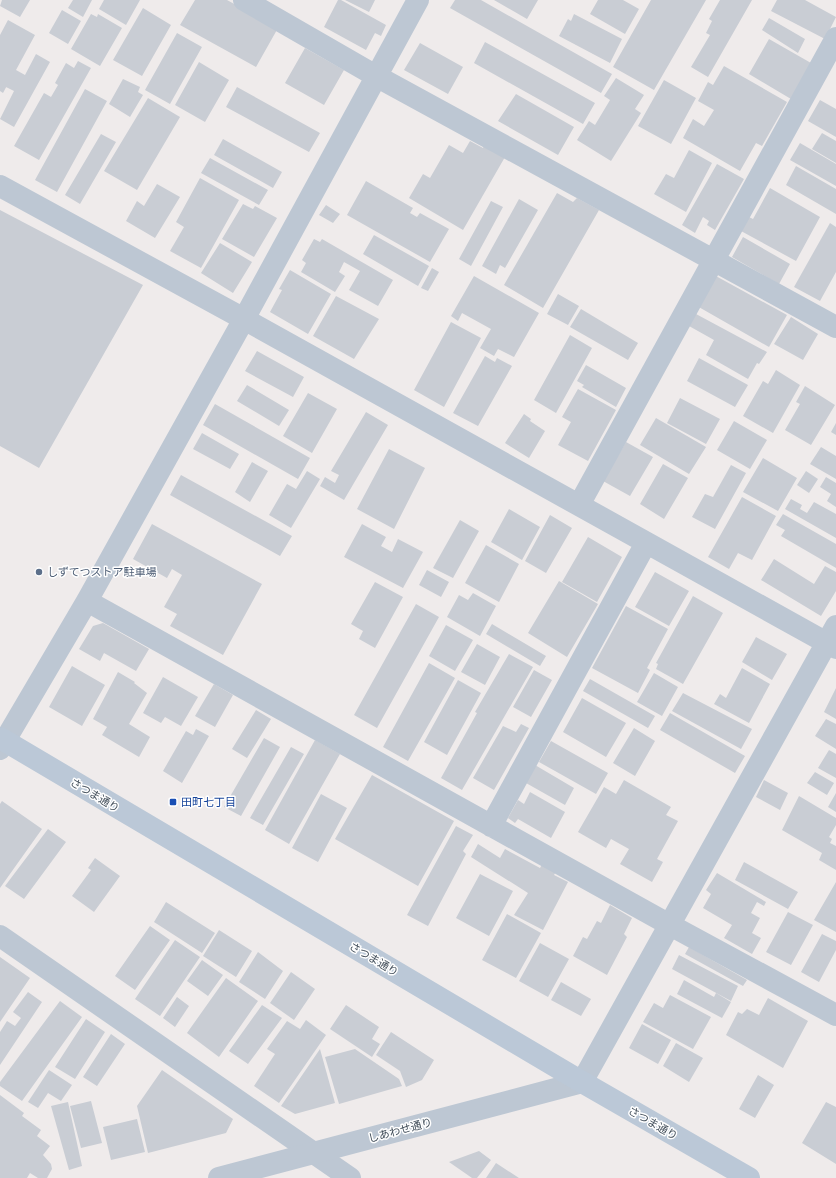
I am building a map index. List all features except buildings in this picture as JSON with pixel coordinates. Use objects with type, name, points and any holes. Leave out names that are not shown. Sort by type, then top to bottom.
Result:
[{"type":"main road","name":"さつま通り","points":[[2,743],[744,1177]]},
{"type":"street","points":[[244,0],[376,76],[836,327]]},
{"type":"street","points":[[2,743],[87,601],[418,0]]},
{"type":"street","points":[[579,505],[836,38]]},
{"type":"street","points":[[0,186],[244,318],[646,543],[833,639],[582,1082]]},
{"type":"street","points":[[491,826],[646,543]]},
{"type":"street","points":[[87,601],[670,925],[836,1015]]},
{"type":"street","points":[[0,936],[350,1178]]},
{"type":"street","name":"しあわせ通り","points":[[219,1178],[582,1082]]},
{"type":"place","name":"しずてつストア駐車場","points":[[39,572]]},
{"type":"place","name":"田町七丁目","points":[[173,802]]}]
